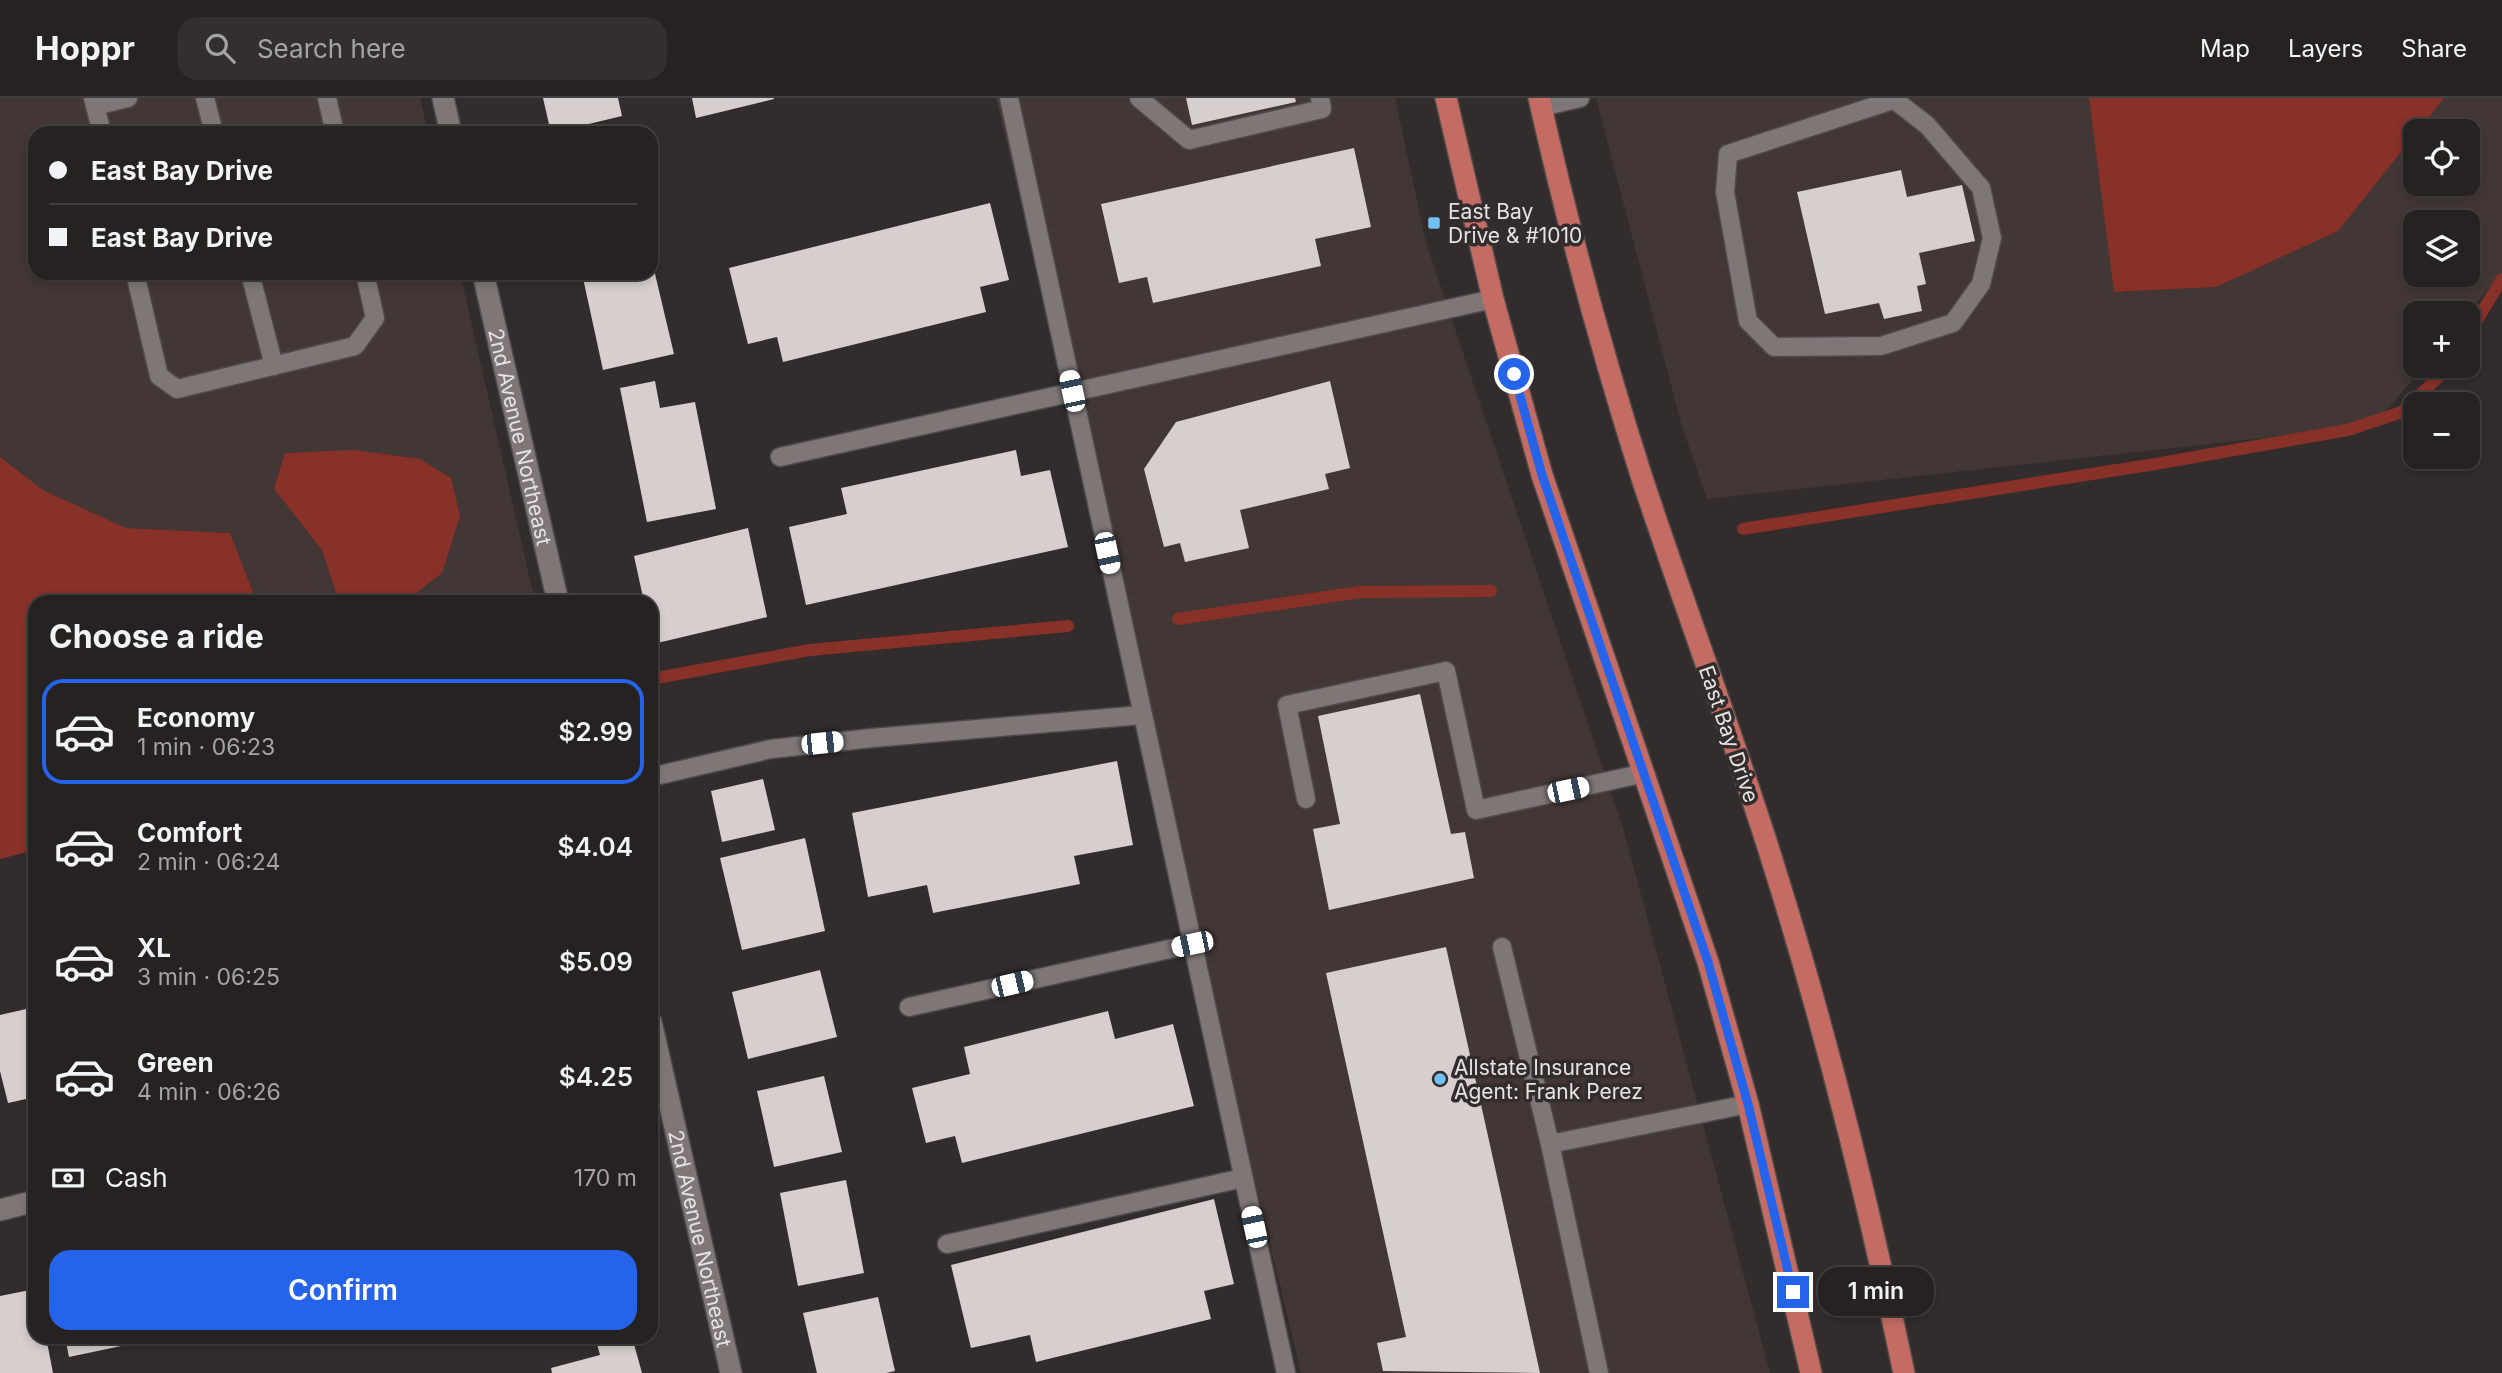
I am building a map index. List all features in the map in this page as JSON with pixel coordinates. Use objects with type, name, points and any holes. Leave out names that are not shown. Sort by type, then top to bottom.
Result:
[{"type":"main road","points":[[1446,98],[1493,299],[1542,475],[1708,962],[1748,1104],[1811,1373]]},
{"type":"main road","name":"East Bay Drive","points":[[1540,103],[1583,279],[1642,475],[1777,874],[1827,1046],[1905,1373]]},
{"type":"street","points":[[443,98],[449,126]]},
{"type":"street","name":"2nd Avenue Northeast","points":[[485,280],[556,595]]},
{"type":"street","name":"2nd Avenue Northeast","points":[[658,1065],[731,1373]]},
{"type":"street","points":[[0,1210],[28,1203]]},
{"type":"lane","points":[[100,126],[94,102],[128,98]]},
{"type":"lane","points":[[205,98],[212,126]]},
{"type":"lane","points":[[327,98],[333,126]]},
{"type":"lane","points":[[1009,98],[1286,1373]]},
{"type":"lane","points":[[1139,98],[1189,140],[1322,109],[1320,98]]},
{"type":"lane","points":[[1540,103],[1580,98]]},
{"type":"lane","points":[[1892,99],[1927,125],[1981,188],[1992,238],[1981,284],[1953,323],[1881,346],[1774,347],[1748,321],[1725,192],[1728,154],[1892,99]]},
{"type":"lane","points":[[137,280],[159,376],[177,388],[355,346],[375,318],[367,280]]},
{"type":"lane","points":[[252,280],[274,366]]},
{"type":"lane","points":[[780,457],[1493,299]]},
{"type":"lane","points":[[1306,799],[1287,705],[1446,671],[1476,810],[1644,773]]},
{"type":"lane","points":[[658,774],[771,749],[1142,715]]},
{"type":"lane","points":[[909,1007],[1192,944]]},
{"type":"lane","points":[[1502,947],[1550,1144],[1599,1373]]},
{"type":"lane","points":[[1550,1144],[1748,1104]]},
{"type":"lane","points":[[947,1244],[1243,1178]]},
{"type":"shaded area","points":[[0,98],[420,98],[426,126],[28,126],[28,280],[462,280],[533,595],[414,595],[442,573],[274,489],[322,550],[337,595],[254,595],[230,533],[126,528],[43,490],[0,457]]},
{"type":"shaded area","points":[[996,98],[1395,98],[1426,243],[1623,828],[1770,1373],[1301,1373]]},
{"type":"shaded area","points":[[1596,98],[2089,98],[2115,292],[2216,287],[2337,231],[2403,149],[2403,196],[2480,196],[2480,119],[2427,119],[2444,98],[2502,98],[2502,272],[2478,301],[2403,301],[2403,378],[2414,378],[2373,426],[1707,499],[1681,423]]},
{"type":"shaded area","points":[[2089,98],[2444,98],[2427,119],[2403,119],[2403,149],[2338,231],[2216,287],[2114,292]]},
{"type":"shaded area","points":[[354,450],[420,459],[451,478],[460,516],[442,573],[414,595],[337,595],[322,550],[274,489],[285,453]]},
{"type":"shaded area","points":[[0,457],[43,490],[126,528],[230,533],[254,595],[28,595],[28,852],[0,859]]},
{"type":"building","points":[[543,98],[618,98],[622,116],[580,126],[549,126]]},
{"type":"building","points":[[692,98],[774,98],[774,99],[696,118]]},
{"type":"building","points":[[1186,98],[1295,98],[1296,102],[1192,125]]},
{"type":"building","points":[[1354,148],[1371,227],[1315,239],[1321,266],[1153,303],[1147,277],[1119,283],[1101,204]]},
{"type":"building","points":[[1901,170],[1907,197],[1962,185],[1975,241],[1919,253],[1926,284],[1917,286],[1922,311],[1884,319],[1879,303],[1825,314],[1797,192]]},
{"type":"building","points":[[990,203],[1009,280],[980,287],[986,312],[783,362],[777,337],[748,344],[729,268]]},
{"type":"building","points":[[583,280],[656,280],[674,354],[603,370]]},
{"type":"building","points":[[655,381],[660,408],[695,402],[716,509],[647,522],[620,388]]},
{"type":"building","points":[[1330,381],[1350,468],[1325,474],[1329,489],[1240,510],[1249,548],[1185,562],[1180,543],[1164,547],[1144,469],[1176,422]]},
{"type":"building","points":[[1016,450],[1021,476],[1050,470],[1068,547],[806,605],[789,527],[847,514],[841,488]]},
{"type":"building","points":[[748,528],[767,617],[658,643],[658,595],[642,595],[634,556]]},
{"type":"building","points":[[1420,694],[1451,834],[1465,832],[1474,878],[1329,910],[1313,829],[1340,824],[1318,716]]},
{"type":"building","points":[[1117,761],[1133,845],[1074,856],[1080,884],[933,913],[927,885],[868,897],[852,813]]},
{"type":"building","points":[[763,779],[775,830],[722,842],[711,791]]},
{"type":"building","points":[[805,838],[825,931],[742,950],[720,858]]},
{"type":"building","points":[[1446,947],[1540,1373],[1383,1371],[1377,1343],[1406,1337],[1326,973]]},
{"type":"building","points":[[820,970],[837,1037],[748,1059],[732,992]]},
{"type":"building","points":[[28,1009],[28,1099],[8,1103],[0,1071],[0,1015]]},
{"type":"building","points":[[1108,1011],[1115,1039],[1173,1024],[1194,1106],[962,1163],[955,1136],[926,1143],[912,1088],[970,1074],[964,1047]]},
{"type":"building","points":[[824,1076],[842,1152],[774,1167],[757,1091]]},
{"type":"building","points":[[846,1180],[864,1273],[798,1286],[780,1193]]},
{"type":"building","points":[[1214,1199],[1234,1284],[1204,1291],[1211,1319],[1036,1362],[1030,1335],[971,1348],[951,1265]]},
{"type":"building","points":[[28,1290],[28,1344],[47,1344],[53,1373],[0,1373],[0,1296]]},
{"type":"building","points":[[878,1297],[895,1371],[817,1373],[803,1313]]},
{"type":"building","points":[[66,1344],[126,1345],[69,1357]]},
{"type":"building","points":[[597,1344],[634,1344],[642,1373],[552,1373],[551,1368],[600,1355]]},
{"type":"waterway","points":[[2480,315],[2502,279]]},
{"type":"waterway","points":[[1743,529],[2155,464],[2348,430],[2402,412],[2437,378]]},
{"type":"waterway","points":[[1178,619],[1360,592],[1491,591]]},
{"type":"waterway","points":[[658,678],[810,650],[1068,626]]},
{"type":"place","name":"East Bay Drive & #1010","points":[[1434,223]]},
{"type":"place","name":"Allstate Insurance Agent: Frank Perez","points":[[1440,1079]]},
{"type":"route","points":[[1514,374],[1542,475],[1708,962],[1748,1104],[1793,1292]]}]
